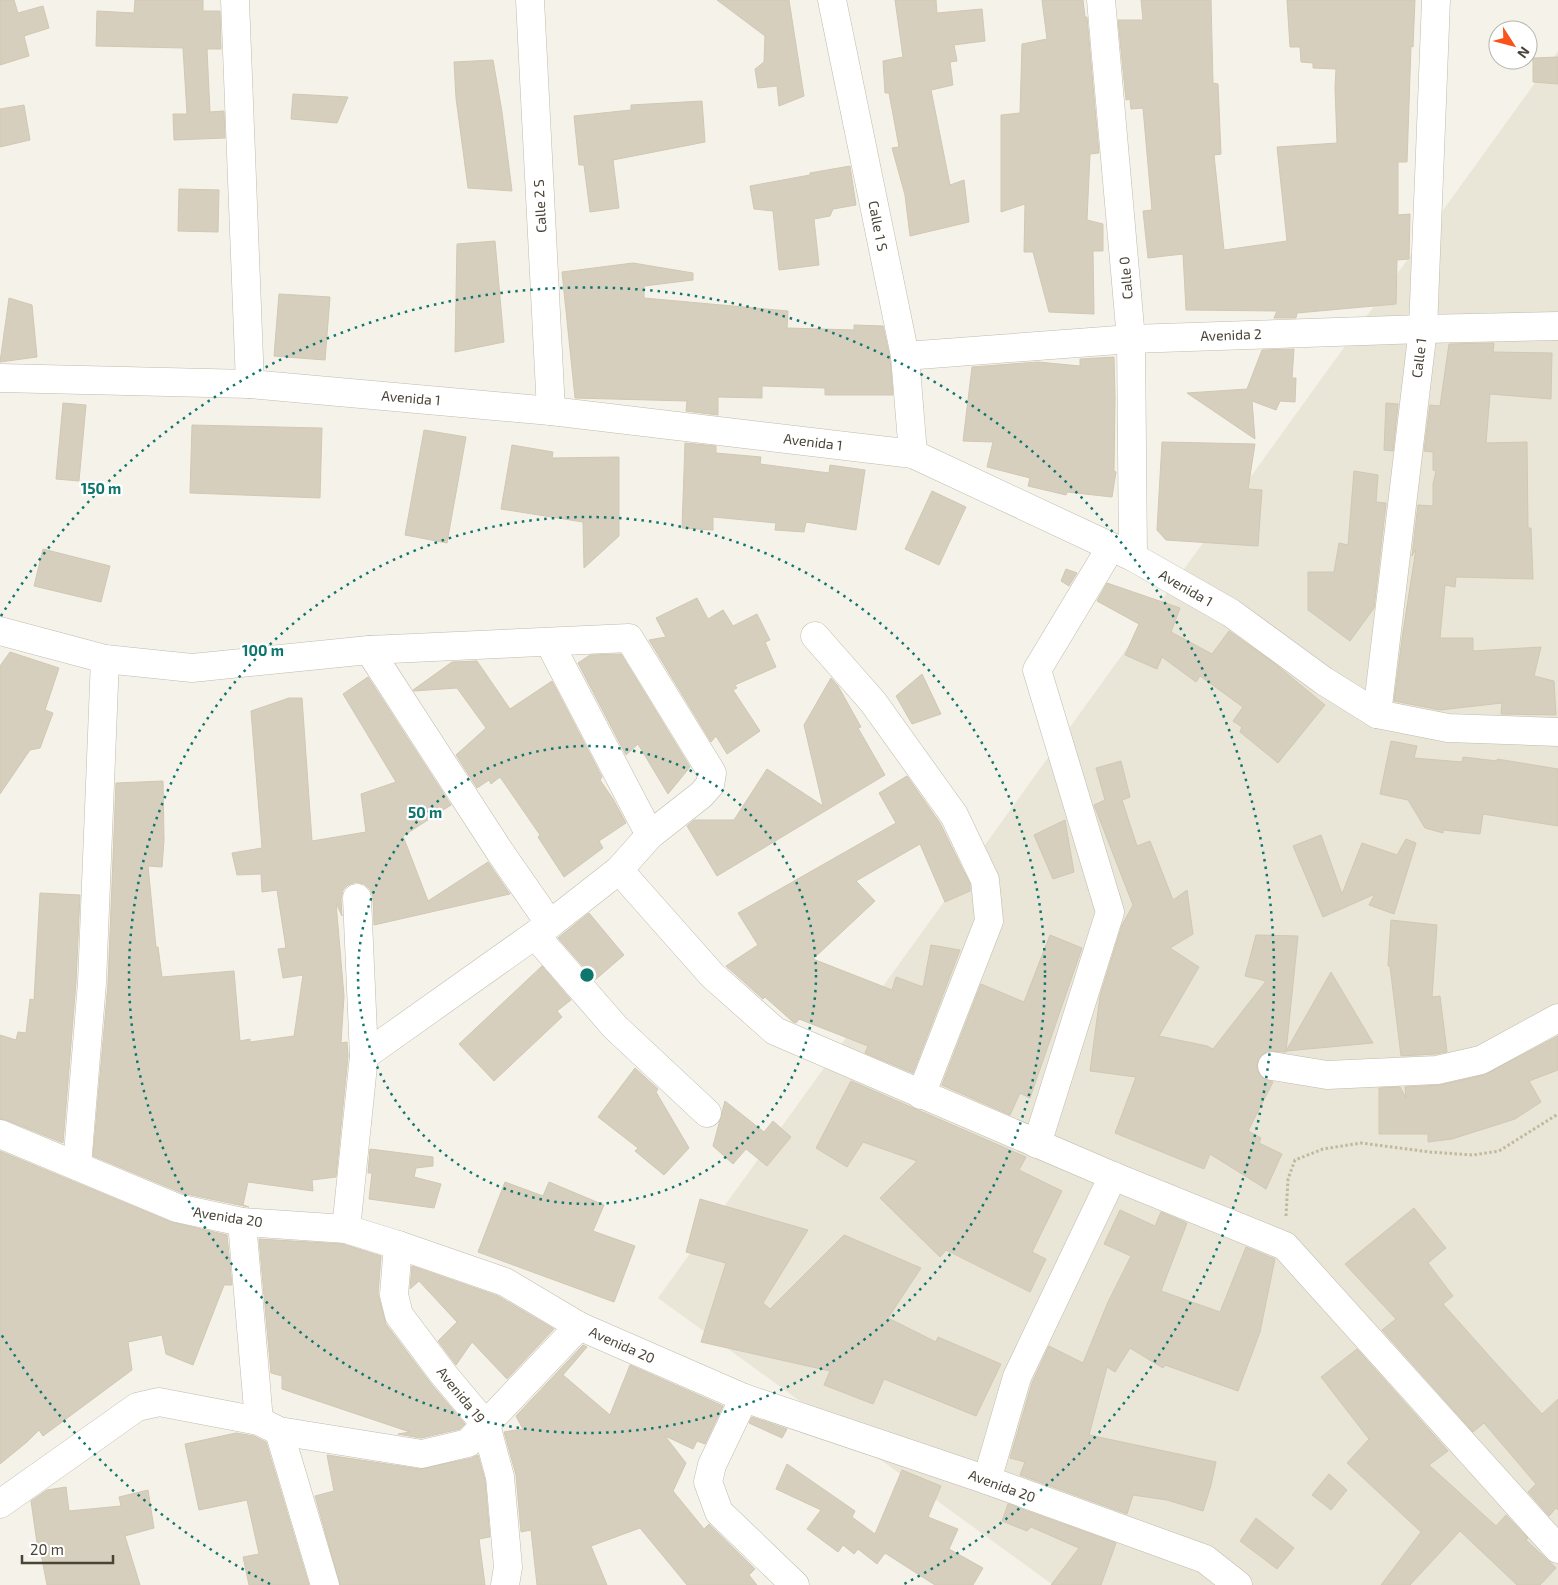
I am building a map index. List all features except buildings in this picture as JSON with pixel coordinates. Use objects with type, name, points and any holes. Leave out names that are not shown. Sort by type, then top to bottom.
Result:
[{"type":"street","points":[[235,0],[250,384]]},
{"type":"street","name":"Calle 2 S","points":[[530,0],[551,411]]},
{"type":"street","name":"Calle 1 S","points":[[832,0],[904,356],[912,454]]},
{"type":"street","name":"Calle 0","points":[[1101,0],[1131,339],[1122,552]]},
{"type":"street","name":"Calle 1","points":[[1377,714],[1422,329],[1436,0]]},
{"type":"street","name":"Avenida 2","points":[[904,356],[1131,339],[1558,326]]},
{"type":"street","name":"Avenida 1","points":[[0,378],[250,384],[551,411],[912,454],[1122,552],[1231,613],[1324,681],[1377,714],[1448,728],[1558,732]]},
{"type":"street","points":[[1037,1144],[1110,912],[1037,670],[1122,552]]},
{"type":"street","points":[[0,631],[105,659],[192,668],[369,650],[629,638],[712,773],[710,785],[701,795],[650,836],[619,870],[542,930],[364,1056]]},
{"type":"street","points":[[815,636],[873,702],[954,815],[985,880],[989,921],[921,1095]]},
{"type":"street","points":[[549,642],[650,836]]},
{"type":"street","points":[[369,650],[500,852],[542,930],[615,1027],[707,1113]]},
{"type":"street","points":[[77,1166],[92,983],[105,659]]},
{"type":"street","points":[[619,870],[712,975],[775,1031],[1113,1176],[1286,1246],[1558,1549]]},
{"type":"street","points":[[346,1229],[364,1056],[357,898]]},
{"type":"street","points":[[1272,1066],[1327,1075],[1438,1070],[1481,1060],[1558,1018]]},
{"type":"street","name":"Avenida 20","points":[[0,1134],[177,1208],[242,1222],[346,1229],[506,1282],[579,1326],[744,1398],[987,1480],[1205,1559],[1238,1585]]},
{"type":"street","points":[[987,1480],[1017,1376],[1113,1176]]},
{"type":"street","points":[[242,1222],[269,1426],[325,1585]]},
{"type":"street","name":"Avenida 19","points":[[398,1245],[394,1295],[399,1315],[444,1375],[486,1425],[500,1477],[508,1567],[505,1585]]},
{"type":"street","points":[[0,1504],[137,1407],[159,1402],[269,1426],[422,1454],[468,1443],[579,1326]]},
{"type":"street","points":[[744,1398],[712,1465],[708,1482],[719,1512],[796,1585]]},
{"type":"path","points":[[1286,1246],[1288,1179],[1295,1160],[1323,1149],[1361,1143],[1430,1152],[1473,1155],[1498,1151],[1558,1114]]},
{"type":"shaded area","points":[[1558,51],[1558,1585],[1053,1585],[658,1298]]}]
